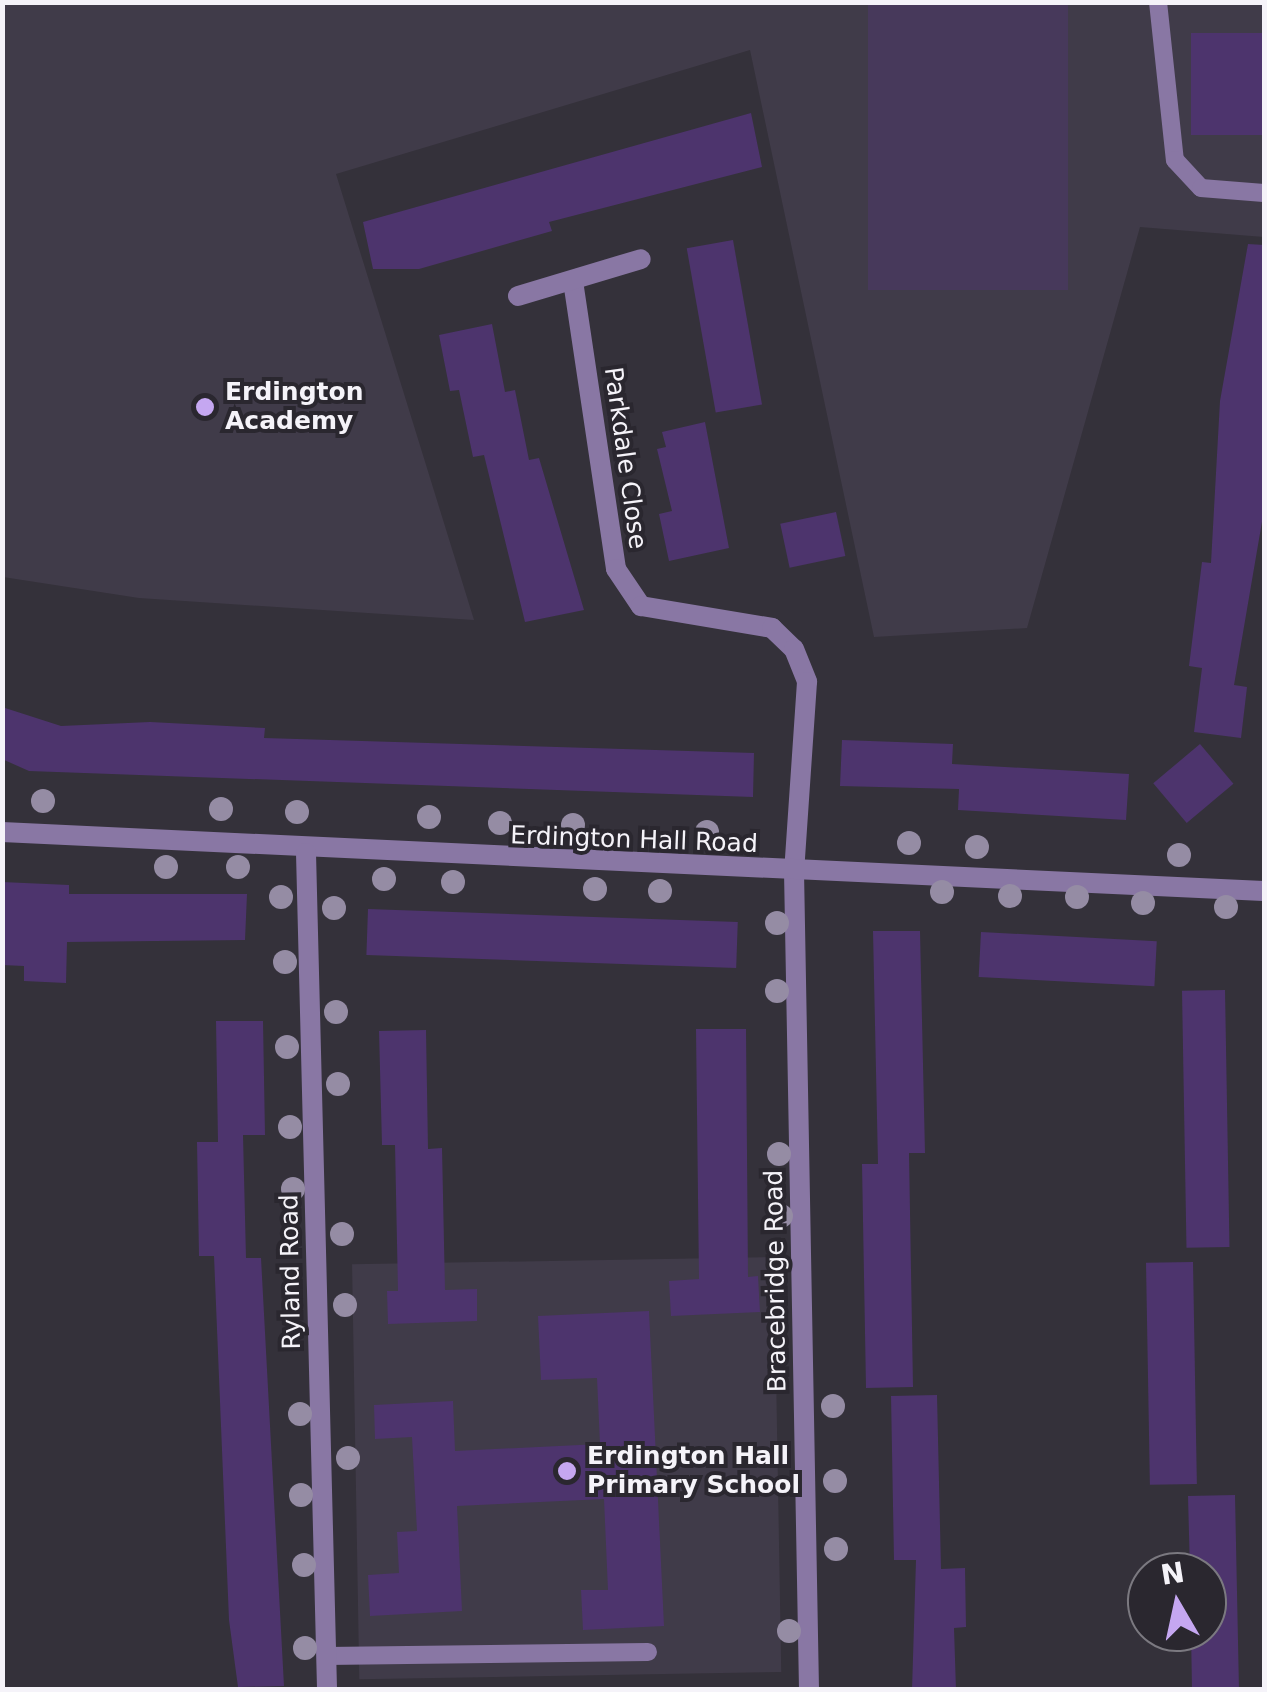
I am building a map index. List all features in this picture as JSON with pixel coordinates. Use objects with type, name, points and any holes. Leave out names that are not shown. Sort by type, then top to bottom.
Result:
[{"type":"street","points":[[518,296],[642,259]]},
{"type":"street","name":"Parkdale Close","points":[[573,281],[623,581],[641,606],[772,628],[794,649],[806,682],[794,871]]},
{"type":"street","name":"Erdington Hall Road","points":[[2,832],[306,853],[1264,891]]},
{"type":"street","name":"Ryland Road","points":[[306,853],[327,1690]]},
{"type":"street","name":"Bracebridge Road","points":[[794,871],[809,1690]]},
{"type":"lane","points":[[1158,2],[1175,160],[1200,188],[1264,194]]},
{"type":"lane","points":[[326,1656],[648,1652]]},
{"type":"shaded area","name":"Erdington Academy","points":[[2,3],[1264,3],[1264,237],[1140,227],[1027,628],[874,637],[750,50],[336,174],[474,620],[139,598],[3,577]]},
{"type":"shaded area","points":[[868,3],[1068,3],[1068,290],[868,290]]},
{"type":"shaded area","name":"Erdington Hall Primary School","points":[[774,1257],[781,1672],[359,1679],[352,1264]]},
{"type":"building","points":[[1191,33],[1264,33],[1264,135],[1191,135]]},
{"type":"building","points":[[751,113],[762,167],[549,222],[552,231],[419,269],[373,269],[363,222]]},
{"type":"building","points":[[733,240],[762,404],[716,413],[687,248]]},
{"type":"building","points":[[1248,244],[1264,245],[1264,510],[1234,685],[1247,687],[1241,738],[1194,732],[1202,668],[1189,666],[1202,562],[1211,563],[1220,401]]},
{"type":"building","points":[[492,324],[505,392],[515,390],[529,460],[539,458],[584,610],[525,622],[484,455],[473,457],[459,390],[450,391],[439,335]]},
{"type":"building","points":[[705,422],[729,548],[669,561],[659,514],[672,511],[657,449],[666,447],[662,432]]},
{"type":"building","points":[[836,512],[845,556],[790,568],[780,524]]},
{"type":"building","points":[[2,707],[61,726],[150,722],[265,728],[264,738],[754,753],[753,797],[29,771],[2,759]]},
{"type":"building","points":[[842,740],[953,744],[952,764],[1129,774],[1126,820],[958,810],[959,789],[840,786]]},
{"type":"building","points":[[1200,744],[1233,784],[1187,823],[1153,783]]},
{"type":"building","points":[[2,882],[69,885],[69,894],[247,894],[245,940],[67,942],[66,983],[24,981],[24,966],[2,965]]},
{"type":"building","points":[[368,909],[738,922],[736,968],[366,955]]},
{"type":"building","points":[[873,931],[920,931],[925,1153],[909,1153],[913,1387],[866,1388],[862,1164],[878,1164]]},
{"type":"building","points":[[981,932],[1157,941],[1154,986],[979,977]]},
{"type":"building","points":[[1225,990],[1229,1247],[1186,1248],[1182,991]]},
{"type":"building","points":[[216,1021],[263,1021],[265,1135],[243,1135],[246,1258],[261,1258],[284,1686],[238,1687],[229,1620],[214,1256],[199,1256],[197,1142],[218,1142]]},
{"type":"building","points":[[696,1029],[746,1029],[748,1277],[758,1276],[760,1312],[671,1316],[669,1281],[699,1279]]},
{"type":"building","points":[[426,1030],[428,1149],[442,1148],[445,1290],[477,1289],[477,1321],[388,1324],[387,1291],[398,1291],[395,1145],[382,1145],[379,1031]]},
{"type":"building","points":[[1193,1262],[1197,1484],[1150,1485],[1146,1263]]},
{"type":"building","points":[[649,1311],[664,1626],[583,1630],[581,1590],[608,1590],[604,1499],[457,1506],[462,1611],[370,1616],[368,1575],[399,1573],[397,1532],[417,1531],[412,1437],[375,1439],[374,1405],[453,1401],[455,1451],[600,1444],[597,1378],[541,1380],[538,1316]]},
{"type":"building","points":[[937,1395],[941,1569],[965,1568],[966,1627],[954,1628],[956,1690],[912,1690],[916,1560],[894,1560],[891,1396]]},
{"type":"building","points":[[1235,1495],[1239,1690],[1192,1690],[1191,1652],[1227,1652],[1227,1552],[1189,1552],[1188,1496]]},
{"type":"place","name":"Erdington Academy","points":[[205,407]]},
{"type":"place","name":"Erdington Hall Primary School","points":[[567,1471]]}]
